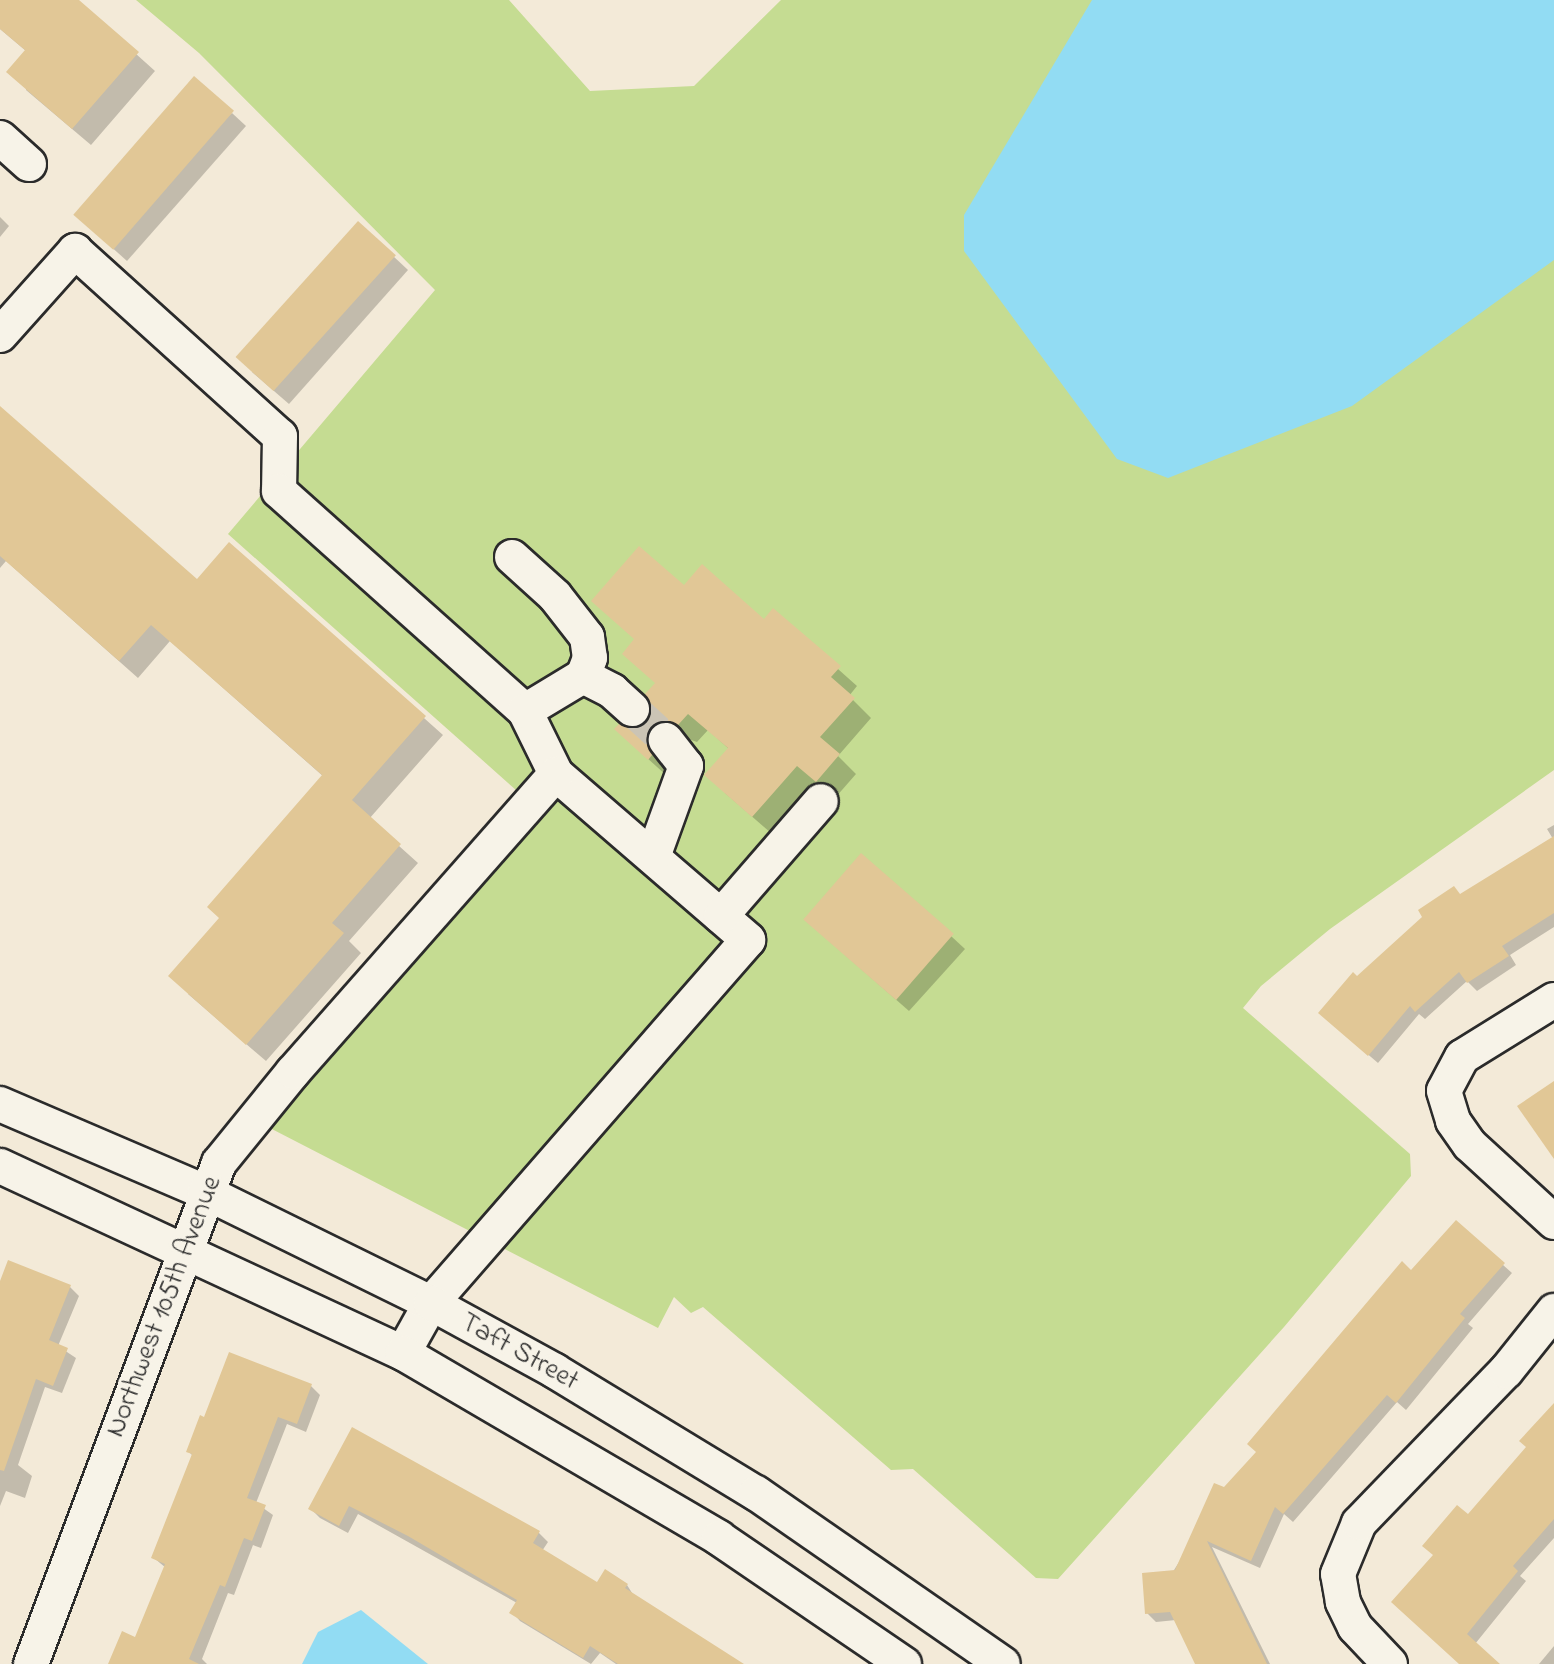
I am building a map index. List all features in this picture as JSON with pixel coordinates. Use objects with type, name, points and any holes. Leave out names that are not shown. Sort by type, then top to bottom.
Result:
[{"type":"street","points":[[0,138],[29,164]]},
{"type":"street","points":[[0,335],[75,251],[280,436],[279,491],[525,711],[556,774],[748,940],[431,1303],[403,1353]]},
{"type":"street","points":[[512,557],[555,596],[587,637],[590,658],[583,676],[525,711]]},
{"type":"street","points":[[583,676],[612,691],[632,709]]},
{"type":"street","points":[[653,857],[686,766],[666,740]]},
{"type":"street","name":"Northwest 105th Avenue","points":[[31,1664],[205,1192],[243,1131],[556,774]]},
{"type":"street","points":[[721,916],[821,801]]},
{"type":"street","points":[[1554,1000],[1462,1057],[1444,1091],[1453,1121],[1470,1145],[1554,1222]]},
{"type":"street","name":"Taft Street","points":[[0,1104],[205,1192],[431,1303],[756,1493],[998,1662]]},
{"type":"street","name":"Taft Street","points":[[0,1166],[186,1248],[403,1353],[719,1538],[904,1664]]},
{"type":"street","points":[[1390,1664],[1355,1627],[1343,1602],[1338,1574],[1359,1523],[1506,1371],[1554,1311]]},
{"type":"green space","points":[[136,0],[509,0],[590,91],[694,86],[781,0],[1554,0],[1554,770],[1330,929],[1261,986],[1243,1008],[1410,1154],[1411,1176],[1284,1327],[1058,1579],[1036,1578],[913,1469],[891,1470],[703,1307],[691,1313],[674,1297],[658,1328],[266,1126],[543,814],[228,534],[435,290],[199,53]]},
{"type":"water","points":[[1092,0],[1554,0],[1554,260],[1352,406],[1168,478],[1117,459],[964,251],[964,215]]},
{"type":"water","points":[[361,1610],[428,1664],[302,1664],[318,1632]]},
{"type":"building","points":[[0,0],[79,0],[139,52],[72,129],[6,72],[25,50],[0,29]]},
{"type":"building","points":[[194,76],[234,111],[113,250],[73,215]]},
{"type":"building","points":[[358,221],[396,255],[273,391],[236,357]]},
{"type":"building","points":[[0,406],[197,579],[229,542],[426,716],[352,800],[401,844],[332,923],[344,933],[246,1045],[168,976],[219,918],[207,907],[322,775],[151,625],[119,661],[0,556]]},
{"type":"building","points":[[639,546],[684,585],[702,564],[764,619],[773,608],[841,666],[831,677],[855,698],[820,737],[840,754],[816,782],[797,766],[752,817],[704,775],[728,748],[688,714],[678,725],[664,720],[653,725],[647,733],[652,755],[648,760],[614,729],[619,724],[637,728],[647,722],[651,704],[645,694],[655,683],[622,654],[634,639],[591,601]]},
{"type":"building","points":[[1554,836],[1554,913],[1502,946],[1509,956],[1467,983],[1459,972],[1415,1012],[1410,1006],[1368,1056],[1318,1013],[1353,972],[1357,976],[1422,917],[1418,910],[1454,886],[1460,894]]},
{"type":"building","points":[[861,853],[954,934],[896,1000],[803,919]]},
{"type":"building","points":[[1554,1081],[1554,1159],[1517,1106]]},
{"type":"building","points":[[1456,1220],[1505,1263],[1460,1314],[1465,1318],[1396,1403],[1387,1395],[1283,1514],[1275,1507],[1251,1561],[1207,1541],[1267,1664],[1195,1664],[1170,1612],[1145,1614],[1142,1573],[1175,1570],[1214,1483],[1224,1487],[1256,1452],[1247,1444],[1402,1261],[1411,1270]]},
{"type":"building","points":[[8,1260],[71,1285],[49,1340],[68,1348],[53,1386],[36,1379],[4,1471],[0,1470],[0,1281]]},
{"type":"building","points":[[229,1352],[312,1384],[297,1424],[278,1417],[247,1498],[266,1505],[252,1541],[244,1538],[225,1587],[220,1585],[189,1659],[199,1664],[108,1664],[122,1631],[135,1637],[165,1564],[151,1558],[192,1454],[186,1452],[200,1415],[204,1417]]},
{"type":"building","points":[[1554,1403],[1554,1519],[1513,1566],[1518,1571],[1467,1634],[1500,1664],[1459,1664],[1391,1602],[1433,1555],[1422,1546],[1457,1505],[1468,1514],[1526,1447],[1519,1441]]},
{"type":"building","points":[[352,1427],[540,1531],[533,1543],[597,1582],[605,1569],[628,1584],[625,1588],[744,1664],[618,1664],[590,1646],[583,1658],[509,1613],[517,1600],[408,1536],[349,1506],[339,1526],[308,1509]]},
{"type":"tunnel","points":[[632,709],[666,740]]}]
